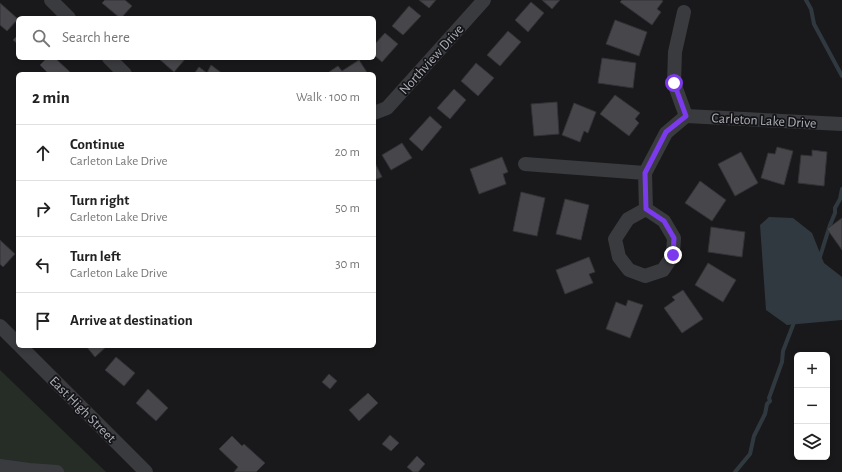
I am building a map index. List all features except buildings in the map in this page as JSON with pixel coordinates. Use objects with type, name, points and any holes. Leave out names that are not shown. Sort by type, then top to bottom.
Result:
[{"type":"street","points":[[51,0],[67,16]]},
{"type":"street","name":"Northview Drive","points":[[376,112],[387,108],[484,0]]},
{"type":"street","points":[[646,209],[645,173],[666,132],[686,116],[674,83],[674,52],[684,12]]},
{"type":"street","points":[[111,60],[123,72]]},
{"type":"street","name":"Carleton Lake Drive","points":[[686,116],[842,124]]},
{"type":"street","points":[[525,164],[645,173]]},
{"type":"street","points":[[646,209],[664,221],[674,238],[673,255],[663,270],[645,276],[629,270],[619,257],[615,239],[628,219],[646,209]]},
{"type":"street","name":"East High Street","points":[[0,326],[16,342]]},
{"type":"street","name":"East High Street","points":[[22,348],[146,472]]},
{"type":"street","points":[[0,466],[57,472]]},
{"type":"shaded area","points":[[769,217],[793,218],[812,233],[824,263],[842,277],[842,320],[787,325],[766,310],[760,225]]},
{"type":"shaded area","points":[[0,370],[106,472],[0,472]]},
{"type":"waterway","points":[[806,0],[811,9],[814,24],[842,76]]},
{"type":"waterway","points":[[819,260],[842,189]]},
{"type":"waterway","points":[[735,472],[750,454],[754,436],[765,414],[767,404],[770,401],[769,398],[782,362],[783,351],[795,320]]},
{"type":"route","points":[[673,255],[674,238],[664,221],[646,209],[645,173],[666,132],[686,116],[674,83]]}]
